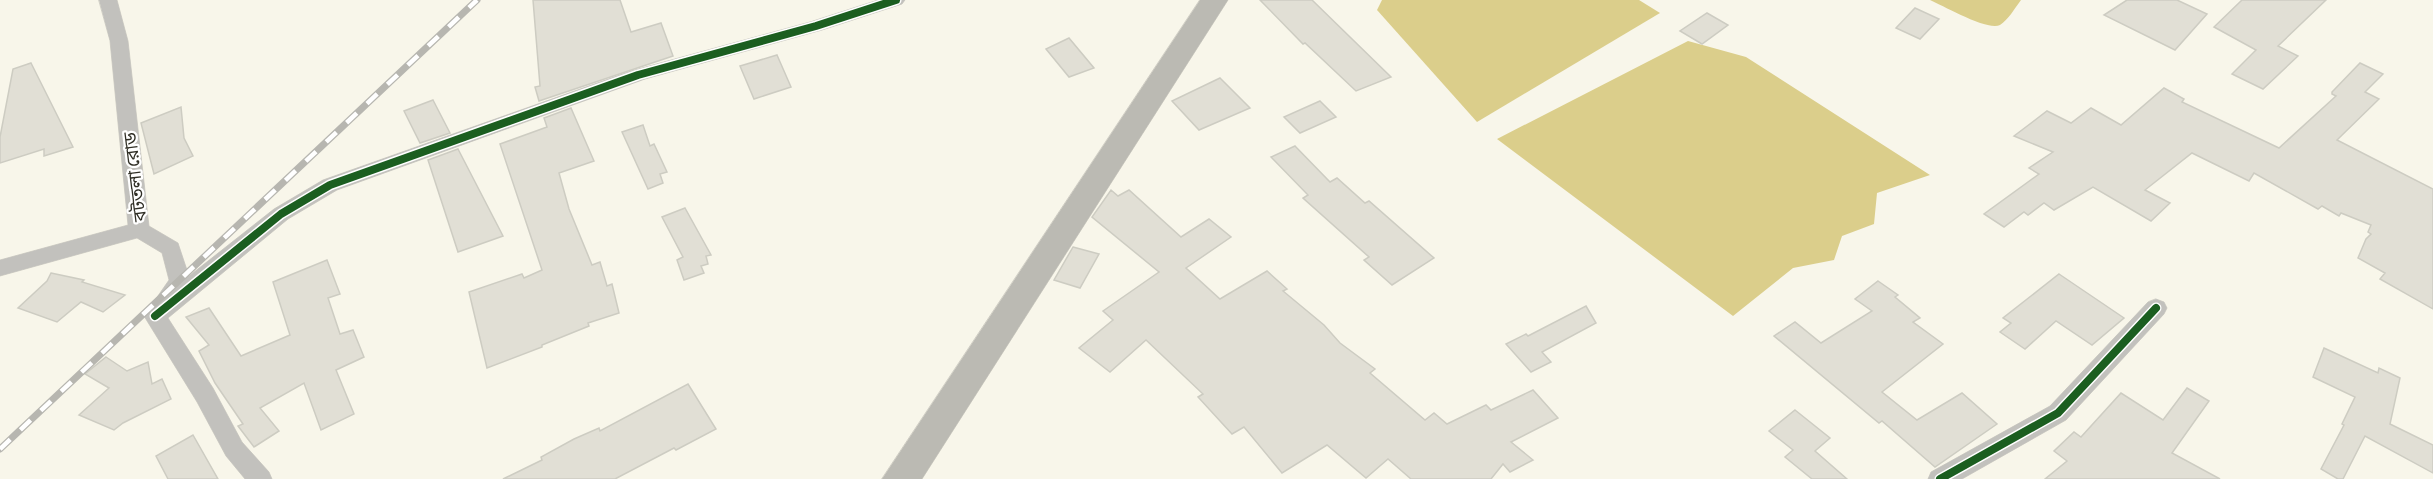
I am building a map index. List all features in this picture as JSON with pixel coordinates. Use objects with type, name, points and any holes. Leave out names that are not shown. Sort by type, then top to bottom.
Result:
[{"type":"main road","points":[[901,479],[1214,0]]},
{"type":"street","name":"বটতলা রোড","points":[[108,0],[119,41],[139,230],[171,249],[180,281],[155,316]]},
{"type":"street","points":[[260,479],[234,450],[205,395],[155,316],[281,214],[330,185],[638,75],[816,26],[896,0]]},
{"type":"street","points":[[0,268],[139,230]]},
{"type":"street","points":[[1940,479],[2058,413],[2156,308]]},
{"type":"shaded area","points":[[1382,0],[1639,0],[1660,13],[1477,122],[1377,10]]},
{"type":"shaded area","points":[[1930,0],[2021,0],[2006,20],[1994,26],[1976,21]]},
{"type":"shaded area","points":[[1688,41],[1746,57],[1930,175],[1877,193],[1874,224],[1842,236],[1834,260],[1793,268],[1733,316],[1497,139]]},
{"type":"building","points":[[533,0],[620,0],[631,32],[661,23],[673,56],[539,101],[535,87],[540,86]]},
{"type":"building","points":[[1260,0],[1312,0],[1391,77],[1356,91],[1305,43],[1303,44]]},
{"type":"building","points":[[2127,0],[2177,0],[2207,14],[2175,50],[2104,15]]},
{"type":"building","points":[[2242,0],[2326,0],[2278,46],[2298,56],[2263,89],[2232,74],[2256,50],[2214,27]]},
{"type":"building","points":[[1915,8],[1939,19],[1920,39],[1896,28]]},
{"type":"building","points":[[1707,13],[1728,25],[1702,44],[1680,31]]},
{"type":"building","points":[[1069,38],[1094,68],[1069,77],[1046,49]]},
{"type":"building","points":[[777,55],[791,87],[754,99],[740,66]]},
{"type":"building","points":[[31,63],[73,147],[44,156],[44,149],[0,163],[0,137],[13,69]]},
{"type":"building","points":[[2360,63],[2383,74],[2365,92],[2379,99],[2337,140],[2433,189],[2433,309],[2380,279],[2385,273],[2358,258],[2366,239],[2371,234],[2368,232],[2371,225],[2341,213],[2339,216],[2322,206],[2318,209],[2254,173],[2249,181],[2192,153],[2145,190],[2170,203],[2151,221],[2093,187],[2054,210],[2044,203],[2028,215],[2024,212],[2004,227],[1984,214],[2039,174],[2029,168],[2053,152],[2014,136],[2047,111],[2071,123],[2091,108],[2121,125],[2164,88],[2184,99],[2182,102],[2279,148],[2336,96],[2332,92]]},
{"type":"building","points":[[1220,78],[1250,108],[1199,130],[1172,101]]},
{"type":"building","points":[[433,100],[450,133],[420,143],[404,111]]},
{"type":"building","points":[[1320,101],[1336,117],[1300,133],[1284,117]]},
{"type":"building","points":[[181,107],[184,138],[193,156],[154,174],[141,123]]},
{"type":"building","points":[[571,108],[594,161],[559,173],[569,209],[592,265],[600,262],[607,286],[612,284],[619,313],[588,323],[589,326],[542,345],[542,347],[487,368],[469,292],[522,274],[524,278],[542,270],[500,144],[547,127],[544,118]]},
{"type":"building","points":[[643,125],[650,146],[654,144],[667,172],[660,174],[663,183],[648,189],[622,132]]},
{"type":"building","points":[[1295,146],[1330,182],[1337,178],[1365,203],[1369,201],[1434,258],[1392,285],[1364,260],[1369,257],[1303,198],[1308,195],[1271,157]]},
{"type":"building","points":[[458,149],[503,236],[458,252],[428,160]]},
{"type":"building","points":[[1111,190],[1118,196],[1129,190],[1181,237],[1209,219],[1231,237],[1186,268],[1220,299],[1267,271],[1287,289],[1283,291],[1324,325],[1340,343],[1375,369],[1370,373],[1425,420],[1434,413],[1447,424],[1486,405],[1491,410],[1533,390],[1558,418],[1511,442],[1533,460],[1510,472],[1503,464],[1491,479],[1411,479],[1388,459],[1366,478],[1327,445],[1282,473],[1244,427],[1232,434],[1198,397],[1203,394],[1146,340],[1110,372],[1079,348],[1113,320],[1103,311],[1159,272],[1092,217]]},
{"type":"building","points":[[685,208],[711,255],[706,256],[708,264],[701,266],[704,273],[684,280],[677,260],[683,257],[662,217]]},
{"type":"building","points":[[1073,247],[1099,254],[1080,288],[1054,280]]},
{"type":"building","points":[[327,260],[340,294],[328,298],[340,334],[353,330],[364,357],[336,370],[354,414],[321,430],[304,383],[260,408],[279,431],[254,447],[238,426],[243,424],[215,383],[199,351],[209,345],[186,317],[209,308],[241,356],[290,335],[273,282]]},
{"type":"building","points":[[51,273],[84,280],[82,282],[125,295],[103,312],[81,302],[57,322],[18,308],[47,281]]},
{"type":"building","points":[[2059,274],[2124,318],[2092,345],[2056,321],[2025,349],[2000,332],[2011,323],[2003,318]]},
{"type":"building","points":[[1878,281],[1898,295],[1895,297],[1920,318],[1913,322],[1943,344],[1882,392],[1917,420],[1962,393],[1997,424],[1935,467],[1882,421],[1879,423],[1774,336],[1795,322],[1821,343],[1872,311],[1855,299]]},
{"type":"building","points":[[1586,306],[1596,323],[1542,352],[1551,362],[1531,372],[1506,344],[1526,334],[1528,336]]},
{"type":"building","points":[[2324,348],[2378,373],[2379,368],[2400,378],[2390,424],[2433,445],[2433,473],[2365,436],[2343,479],[2338,479],[2321,469],[2344,425],[2342,424],[2355,397],[2313,377]]},
{"type":"building","points":[[106,357],[127,371],[148,362],[152,384],[162,379],[171,399],[123,423],[114,430],[79,415],[109,388],[85,374]]},
{"type":"building","points":[[688,384],[716,429],[676,450],[674,448],[615,479],[503,479],[542,460],[541,457],[574,439],[599,428],[600,431]]},
{"type":"building","points":[[2187,388],[2209,401],[2172,453],[2220,479],[2045,479],[2067,461],[2054,451],[2074,432],[2081,437],[2121,393],[2163,420]]},
{"type":"building","points":[[1795,410],[1830,438],[1815,451],[1847,479],[1812,479],[1785,457],[1793,450],[1769,431]]},
{"type":"building","points":[[193,435],[218,479],[168,479],[156,456]]},
{"type":"railway","points":[[0,449],[477,0]]},
{"type":"cycle path","points":[[155,316],[281,214],[330,185],[638,75],[816,26],[896,0]]},
{"type":"cycle path","points":[[1940,479],[2058,413],[2156,308]]}]
